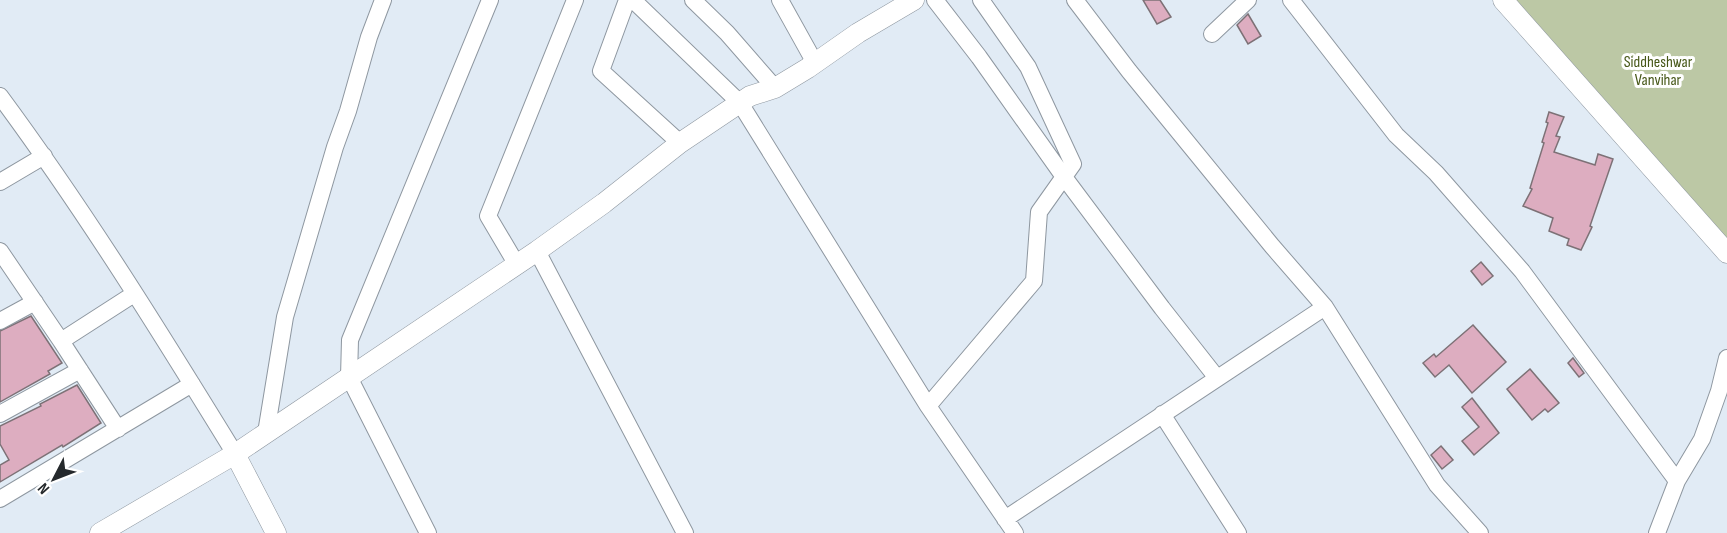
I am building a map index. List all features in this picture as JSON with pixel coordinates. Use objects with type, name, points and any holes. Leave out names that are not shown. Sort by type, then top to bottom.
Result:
[{"type":"street","points":[[266,433],[285,317],[369,37],[383,0]]},
{"type":"street","points":[[428,533],[349,377],[350,340],[490,0]]},
{"type":"street","points":[[517,265],[488,216],[575,0]]},
{"type":"street","points":[[627,0],[601,71],[680,143]]},
{"type":"street","points":[[633,0],[740,104],[928,406],[1014,533]]},
{"type":"street","points":[[693,0],[727,33],[776,88]]},
{"type":"street","points":[[780,0],[815,63]]},
{"type":"street","points":[[100,533],[235,454],[517,265],[604,203],[680,143],[750,96],[776,88],[858,33],[914,0]]},
{"type":"street","points":[[935,0],[979,57],[1064,177],[1217,378]]},
{"type":"street","points":[[928,406],[1034,281],[1039,212],[1073,164],[1028,67],[981,0]]},
{"type":"street","points":[[1075,0],[1143,88],[1325,307],[1437,484],[1480,533]]},
{"type":"street","points":[[1212,33],[1248,0]]},
{"type":"street","points":[[1291,0],[1396,135],[1436,173],[1522,271],[1677,481]]},
{"type":"street","points":[[1503,0],[1727,253]]},
{"type":"street","points":[[0,96],[44,156],[192,384],[235,454],[276,533]]},
{"type":"street","points":[[0,182],[44,156]]},
{"type":"street","points":[[0,251],[117,429]]},
{"type":"street","points":[[537,251],[685,533]]},
{"type":"street","points":[[61,341],[134,294]]},
{"type":"street","points":[[0,321],[35,302]]},
{"type":"street","points":[[1005,519],[1325,307]]},
{"type":"street","points":[[1657,533],[1677,481],[1702,439],[1719,391],[1727,358]]},
{"type":"street","points":[[0,414],[80,370]]},
{"type":"street","points":[[0,499],[192,384]]},
{"type":"street","points":[[1162,414],[1239,533]]},
{"type":"green space","name":"Siddheshwar Vanvihar","points":[[1503,0],[1727,0],[1727,253]]},
{"type":"building","points":[[1143,0],[1160,0],[1171,17],[1157,24]]},
{"type":"building","points":[[1248,14],[1261,36],[1248,44],[1237,25]]},
{"type":"building","points":[[1549,112],[1564,117],[1556,136],[1560,137],[1554,152],[1595,165],[1598,154],[1613,159],[1590,226],[1592,227],[1581,250],[1567,245],[1569,239],[1549,231],[1553,218],[1523,206],[1532,189],[1530,188],[1544,143],[1542,142]]},
{"type":"building","points":[[1481,262],[1493,276],[1482,285],[1471,271]]},
{"type":"building","points":[[31,316],[62,363],[48,371],[50,374],[0,402],[0,331]]},
{"type":"building","points":[[1473,325],[1506,362],[1472,393],[1449,365],[1435,377],[1423,363],[1434,354],[1436,357]]},
{"type":"building","points":[[1573,358],[1584,373],[1579,377],[1568,363]]},
{"type":"building","points":[[1530,369],[1559,403],[1548,412],[1545,409],[1532,420],[1507,389]]},
{"type":"building","points":[[77,385],[101,423],[0,482],[0,465],[9,460],[0,444],[0,426]]},
{"type":"building","points":[[1472,398],[1499,433],[1474,455],[1462,441],[1479,427],[1462,407]]},
{"type":"building","points":[[1441,446],[1453,460],[1442,469],[1431,455]]}]
